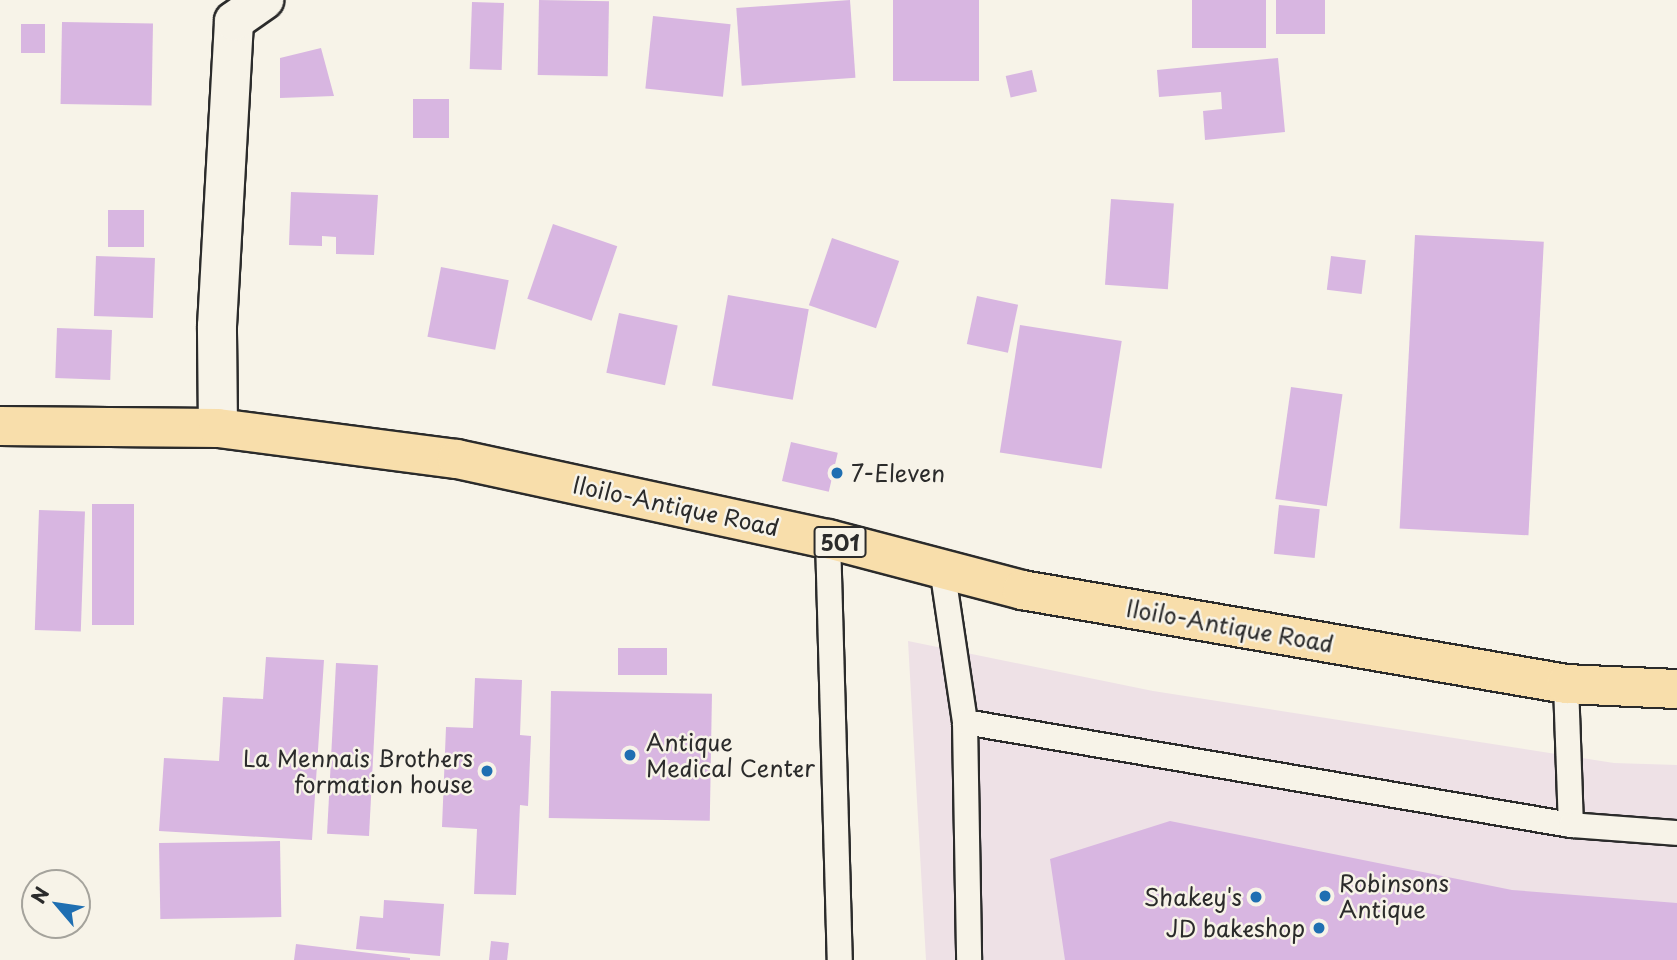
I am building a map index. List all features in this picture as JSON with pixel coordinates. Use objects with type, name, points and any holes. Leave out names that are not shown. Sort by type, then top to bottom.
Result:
[{"type":"main road","name":"Iloilo-Antique Road","points":[[0,426],[218,429],[457,458],[828,539],[1022,590],[1566,684],[1677,689]]},
{"type":"street","points":[[218,429],[217,326],[234,21],[264,0]]},
{"type":"lane","points":[[828,539],[840,960]]},
{"type":"lane","points":[[942,568],[965,723],[969,960]]},
{"type":"lane","points":[[1566,684],[1571,825]]},
{"type":"lane","points":[[965,723],[1571,825],[1677,833]]},
{"type":"shaded area","points":[[908,641],[1153,691],[1614,763],[1677,765],[1677,960],[926,960]]},
{"type":"building","points":[[539,0],[609,1],[608,76],[538,75]]},
{"type":"building","points":[[850,0],[855,78],[742,86],[736,8]]},
{"type":"building","points":[[893,0],[979,0],[979,81],[893,81]]},
{"type":"building","points":[[1192,0],[1266,0],[1266,48],[1192,48]]},
{"type":"building","points":[[1276,0],[1325,0],[1325,34],[1276,34]]},
{"type":"building","points":[[472,2],[504,3],[502,70],[470,69]]},
{"type":"building","points":[[653,16],[731,24],[723,97],[645,89]]},
{"type":"building","points":[[62,22],[153,24],[152,106],[61,104]]},
{"type":"building","points":[[21,24],[45,24],[45,53],[21,53]]},
{"type":"building","points":[[321,48],[334,96],[280,98],[280,58]]},
{"type":"building","points":[[1278,58],[1285,132],[1205,140],[1203,111],[1222,109],[1221,92],[1159,97],[1157,70]]},
{"type":"building","points":[[1032,70],[1037,91],[1011,98],[1006,76]]},
{"type":"building","points":[[413,99],[449,99],[449,138],[413,138]]},
{"type":"building","points":[[291,192],[378,195],[374,255],[336,254],[336,237],[322,236],[322,246],[289,245]]},
{"type":"building","points":[[1111,199],[1174,203],[1168,289],[1105,285]]},
{"type":"building","points":[[108,210],[144,210],[144,247],[108,247]]},
{"type":"building","points":[[553,224],[617,246],[592,321],[527,299]]},
{"type":"building","points":[[1415,235],[1544,242],[1528,535],[1400,529]]},
{"type":"building","points":[[832,238],[899,261],[876,328],[809,305]]},
{"type":"building","points":[[96,256],[155,258],[153,318],[94,316]]},
{"type":"building","points":[[1331,256],[1366,260],[1362,294],[1327,290]]},
{"type":"building","points":[[441,267],[509,280],[495,350],[427,337]]},
{"type":"building","points":[[728,295],[809,309],[793,400],[712,386]]},
{"type":"building","points":[[977,296],[1018,305],[1008,353],[967,344]]},
{"type":"building","points":[[619,313],[678,325],[665,385],[606,373]]},
{"type":"building","points":[[1020,325],[1122,341],[1102,469],[1000,452]]},
{"type":"building","points":[[57,328],[112,330],[110,380],[55,378]]},
{"type":"building","points":[[1291,387],[1342,394],[1327,506],[1275,499]]},
{"type":"building","points":[[791,442],[838,453],[829,492],[782,481]]},
{"type":"building","points":[[92,504],[134,504],[134,625],[92,625]]},
{"type":"building","points":[[1279,505],[1320,509],[1315,558],[1274,554]]},
{"type":"building","points":[[39,510],[85,512],[81,632],[35,630]]},
{"type":"building","points":[[618,648],[667,648],[667,675],[618,675]]},
{"type":"building","points":[[266,657],[324,660],[312,840],[159,831],[164,758],[219,761],[223,697],[263,699]]},
{"type":"building","points":[[336,663],[378,665],[369,836],[327,834]]},
{"type":"building","name":"La Mennais Brothers formation house","points":[[475,678],[522,680],[520,735],[531,736],[528,806],[520,805],[516,895],[474,894],[477,829],[442,827],[446,727],[473,728]]},
{"type":"building","name":"Antique Medical Center","points":[[551,691],[712,694],[710,821],[549,818]]},
{"type":"building","name":"Robinsons Antique","points":[[1170,821],[1512,890],[1677,903],[1677,960],[1065,960],[1050,859]]},
{"type":"building","points":[[280,841],[281,917],[160,919],[159,843]]},
{"type":"building","points":[[384,900],[444,904],[440,956],[356,949],[360,916],[383,918]]},
{"type":"building","points":[[491,941],[509,943],[507,960],[489,960]]},
{"type":"building","points":[[296,944],[410,958],[410,960],[294,960]]},
{"type":"place","name":"7-Eleven","points":[[837,473]]},
{"type":"place","name":"Antique Medical Center","points":[[630,755]]},
{"type":"place","name":"La Mennais Brothers formation house","points":[[487,771]]},
{"type":"place","name":"Robinsons Antique","points":[[1325,896]]},
{"type":"place","name":"Shakey's","points":[[1256,897]]},
{"type":"place","name":"JD bakeshop","points":[[1319,928]]}]
